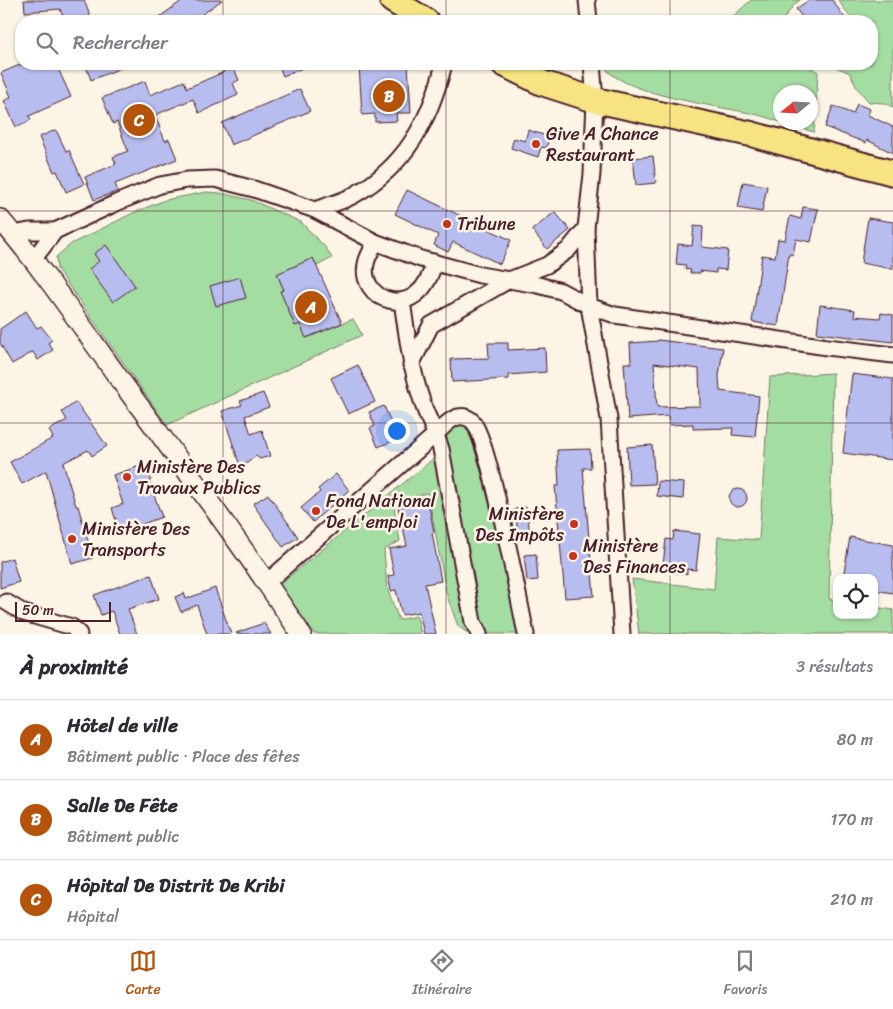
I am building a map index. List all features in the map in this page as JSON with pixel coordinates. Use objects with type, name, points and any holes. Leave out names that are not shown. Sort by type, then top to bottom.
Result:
[{"type":"main road","points":[[392,0],[416,15]]},
{"type":"main road","points":[[516,70],[542,83],[595,100],[751,134],[893,173]]},
{"type":"street","points":[[587,0],[588,15]]},
{"type":"street","points":[[315,210],[353,196],[380,179],[404,156],[419,131],[442,70]]},
{"type":"street","points":[[592,70],[595,100],[592,174],[586,228],[589,306],[609,419],[622,634]]},
{"type":"street","points":[[13,234],[29,231],[55,231],[160,185],[187,180],[215,179],[254,188],[315,210],[375,242],[434,262],[480,275],[561,291],[589,306],[614,314],[827,347],[893,355]]},
{"type":"street","points":[[0,219],[33,260],[301,634]]},
{"type":"street","points":[[411,364],[431,324],[509,280],[546,265],[568,250],[586,228]]},
{"type":"street","points":[[33,260],[55,231]]},
{"type":"street","points":[[375,242],[366,260],[365,271],[373,291],[381,298],[391,301],[402,301],[412,298],[420,291],[431,274],[434,262]]},
{"type":"street","points":[[402,301],[411,364],[422,404],[436,434],[446,475],[473,622],[479,634]]},
{"type":"street","points":[[266,583],[448,422],[458,417],[469,418],[476,424],[482,440],[503,520],[526,634]]},
{"type":"street","points":[[6,602],[24,613],[72,627],[79,634]]},
{"type":"green space","points":[[751,0],[800,0],[786,15],[735,15]]},
{"type":"green space","points":[[838,0],[893,0],[893,107],[884,103],[869,102],[857,88],[850,73],[843,70],[878,70],[878,15],[849,15]]},
{"type":"green space","points":[[607,70],[814,70],[818,72],[817,85],[773,85],[773,120],[754,114],[672,98],[629,84],[612,75]]},
{"type":"green space","points":[[206,192],[251,200],[301,222],[325,247],[332,258],[317,266],[313,258],[277,274],[284,290],[281,291],[307,338],[353,319],[362,335],[167,425],[57,269],[56,257],[71,244],[133,213],[165,200]]},
{"type":"green space","points":[[833,373],[829,599],[833,600],[833,619],[878,619],[878,608],[893,610],[893,634],[639,634],[632,579],[714,589],[718,537],[759,540],[770,377]]},
{"type":"green space","points":[[465,423],[480,440],[525,634],[469,634],[458,626],[447,596],[428,493],[395,502],[394,507],[400,541],[384,550],[387,588],[399,620],[417,616],[421,634],[314,634],[280,584],[433,459],[443,453],[438,434]]},
{"type":"building","points":[[24,0],[84,0],[90,15],[62,15],[60,9],[25,12]]},
{"type":"building","points":[[183,0],[222,0],[201,15],[162,15]]},
{"type":"building","points":[[809,0],[832,0],[843,15],[800,15],[796,9]]},
{"type":"building","points":[[15,67],[15,70],[59,70],[71,97],[29,116],[31,120],[16,127],[4,101],[11,97],[1,73]]},
{"type":"building","points":[[87,70],[116,70],[91,80]]},
{"type":"building","points":[[223,70],[235,70],[239,80],[233,83],[238,95],[199,113],[193,99],[155,115],[165,141],[169,139],[177,159],[115,184],[118,191],[94,200],[85,177],[116,164],[113,157],[128,151],[117,122],[113,124],[102,98],[145,81],[150,95],[184,81],[187,88],[224,72]]},
{"type":"building","points":[[280,70],[298,70],[283,76]]},
{"type":"building","points":[[359,70],[408,70],[411,113],[396,113],[397,121],[375,122],[375,114],[362,115]]},
{"type":"building","points":[[300,89],[310,111],[231,145],[222,123]]},
{"type":"building","points":[[857,104],[870,109],[868,115],[893,127],[893,153],[867,140],[866,143],[825,127],[833,106],[853,114]]},
{"type":"building","points":[[56,130],[66,151],[69,150],[84,184],[66,192],[57,171],[54,172],[39,137]]},
{"type":"building","points":[[528,130],[550,137],[546,148],[541,147],[538,157],[511,148],[514,138],[525,141]]},
{"type":"building","points":[[653,156],[656,183],[636,185],[633,158]]},
{"type":"building","points":[[743,182],[767,186],[762,212],[738,208]]},
{"type":"building","name":"Tribune","points":[[407,190],[511,240],[500,264],[453,242],[448,252],[434,245],[438,235],[395,214]]},
{"type":"building","points":[[803,207],[818,209],[811,242],[796,239],[793,255],[789,254],[778,326],[752,322],[762,255],[775,257],[778,239],[785,240],[790,216],[801,219]]},
{"type":"building","points":[[555,212],[570,230],[547,249],[532,230]]},
{"type":"building","points":[[868,218],[893,222],[893,269],[861,263]]},
{"type":"building","points":[[694,226],[703,227],[702,247],[728,250],[726,270],[716,269],[716,273],[700,271],[700,273],[690,273],[691,270],[685,269],[686,265],[676,264],[678,244],[692,246]]},
{"type":"building","points":[[106,245],[135,286],[113,302],[89,269],[99,261],[94,254]]},
{"type":"building","points":[[313,258],[342,323],[306,338],[300,324],[295,326],[280,291],[284,290],[277,274]]},
{"type":"building","points":[[240,277],[246,298],[216,306],[210,286]]},
{"type":"building","points":[[820,305],[855,310],[854,316],[880,318],[881,313],[893,315],[893,342],[817,333]]},
{"type":"building","points":[[26,311],[37,328],[41,326],[52,340],[48,343],[53,350],[38,360],[33,352],[12,364],[0,343],[0,329]]},
{"type":"building","points":[[658,341],[723,348],[719,376],[720,391],[759,396],[755,437],[732,435],[733,428],[693,429],[693,424],[669,425],[668,416],[628,419],[624,363],[631,363],[630,343]],"holes":[[[654,363],[699,369],[700,406],[657,407]]]},
{"type":"building","points":[[488,343],[508,343],[508,350],[545,348],[546,372],[509,375],[509,379],[452,382],[451,359],[489,358]]},
{"type":"building","points":[[358,365],[375,402],[348,414],[331,378]]},
{"type":"building","points":[[852,374],[893,379],[893,460],[843,453]]},
{"type":"building","points":[[263,393],[269,407],[245,416],[251,434],[262,430],[270,456],[260,459],[256,456],[240,466],[222,411],[242,405],[240,401]]},
{"type":"building","points":[[76,402],[107,446],[92,456],[88,450],[63,463],[93,558],[72,564],[46,471],[22,484],[10,462],[53,438],[49,430],[67,420],[62,412]]},
{"type":"building","points":[[384,406],[398,439],[378,447],[370,428],[375,426],[369,412]]},
{"type":"building","points":[[652,445],[655,484],[629,485],[627,447]]},
{"type":"building","points":[[590,449],[591,468],[583,468],[594,596],[565,598],[555,486],[559,486],[557,450]]},
{"type":"building","points":[[146,464],[151,480],[149,481],[162,517],[137,526],[136,521],[118,527],[112,508],[123,504],[113,475]]},
{"type":"building","points":[[336,474],[349,490],[313,522],[301,508],[320,492],[318,489]]},
{"type":"building","points":[[658,481],[684,483],[683,499],[657,496]]},
{"type":"building","points":[[738,489],[744,492],[747,498],[744,504],[738,507],[732,504],[729,498],[732,492]]},
{"type":"building","points":[[268,494],[298,537],[283,547],[253,504]]},
{"type":"building","points":[[428,501],[441,581],[425,584],[436,634],[424,634],[419,612],[402,615],[396,590],[391,591],[388,576],[394,575],[389,549],[407,546],[398,507]]},
{"type":"building","points":[[526,507],[530,533],[518,535],[515,509]]},
{"type":"building","points":[[674,531],[700,534],[696,570],[687,569],[687,574],[671,572],[671,566],[663,565],[666,539],[673,540]]},
{"type":"building","points":[[850,537],[893,545],[893,593],[878,591],[878,574],[844,574]]},
{"type":"building","points":[[536,554],[538,580],[527,581],[524,555]]},
{"type":"building","points":[[12,558],[19,582],[0,588],[0,562]]},
{"type":"building","points":[[151,575],[159,599],[128,609],[137,634],[120,634],[112,611],[101,615],[94,595]]},
{"type":"building","points":[[215,588],[231,634],[207,634],[197,605],[181,612],[175,597],[184,593],[186,599]]},
{"type":"building","points":[[264,623],[271,634],[236,633]]},
{"type":"place","name":"Salle De Fête","points":[[389,96]]},
{"type":"place","name":"Hôpital De Distrit De Kribi","points":[[139,120]]},
{"type":"place","name":"Give A Chance Restaurant","points":[[536,144]]},
{"type":"place","name":"Tribune","points":[[447,224]]},
{"type":"place","name":"Hôtel de ville","points":[[311,307]]},
{"type":"place","name":"Ministère Des Travaux Publics","points":[[127,477]]},
{"type":"place","name":"Fond National De L'emploi","points":[[316,511]]},
{"type":"place","name":"Ministère Des Impôts","points":[[574,524]]},
{"type":"place","name":"Ministère Des Transports","points":[[72,539]]},
{"type":"place","name":"Ministère Des Finances","points":[[573,556]]}]
